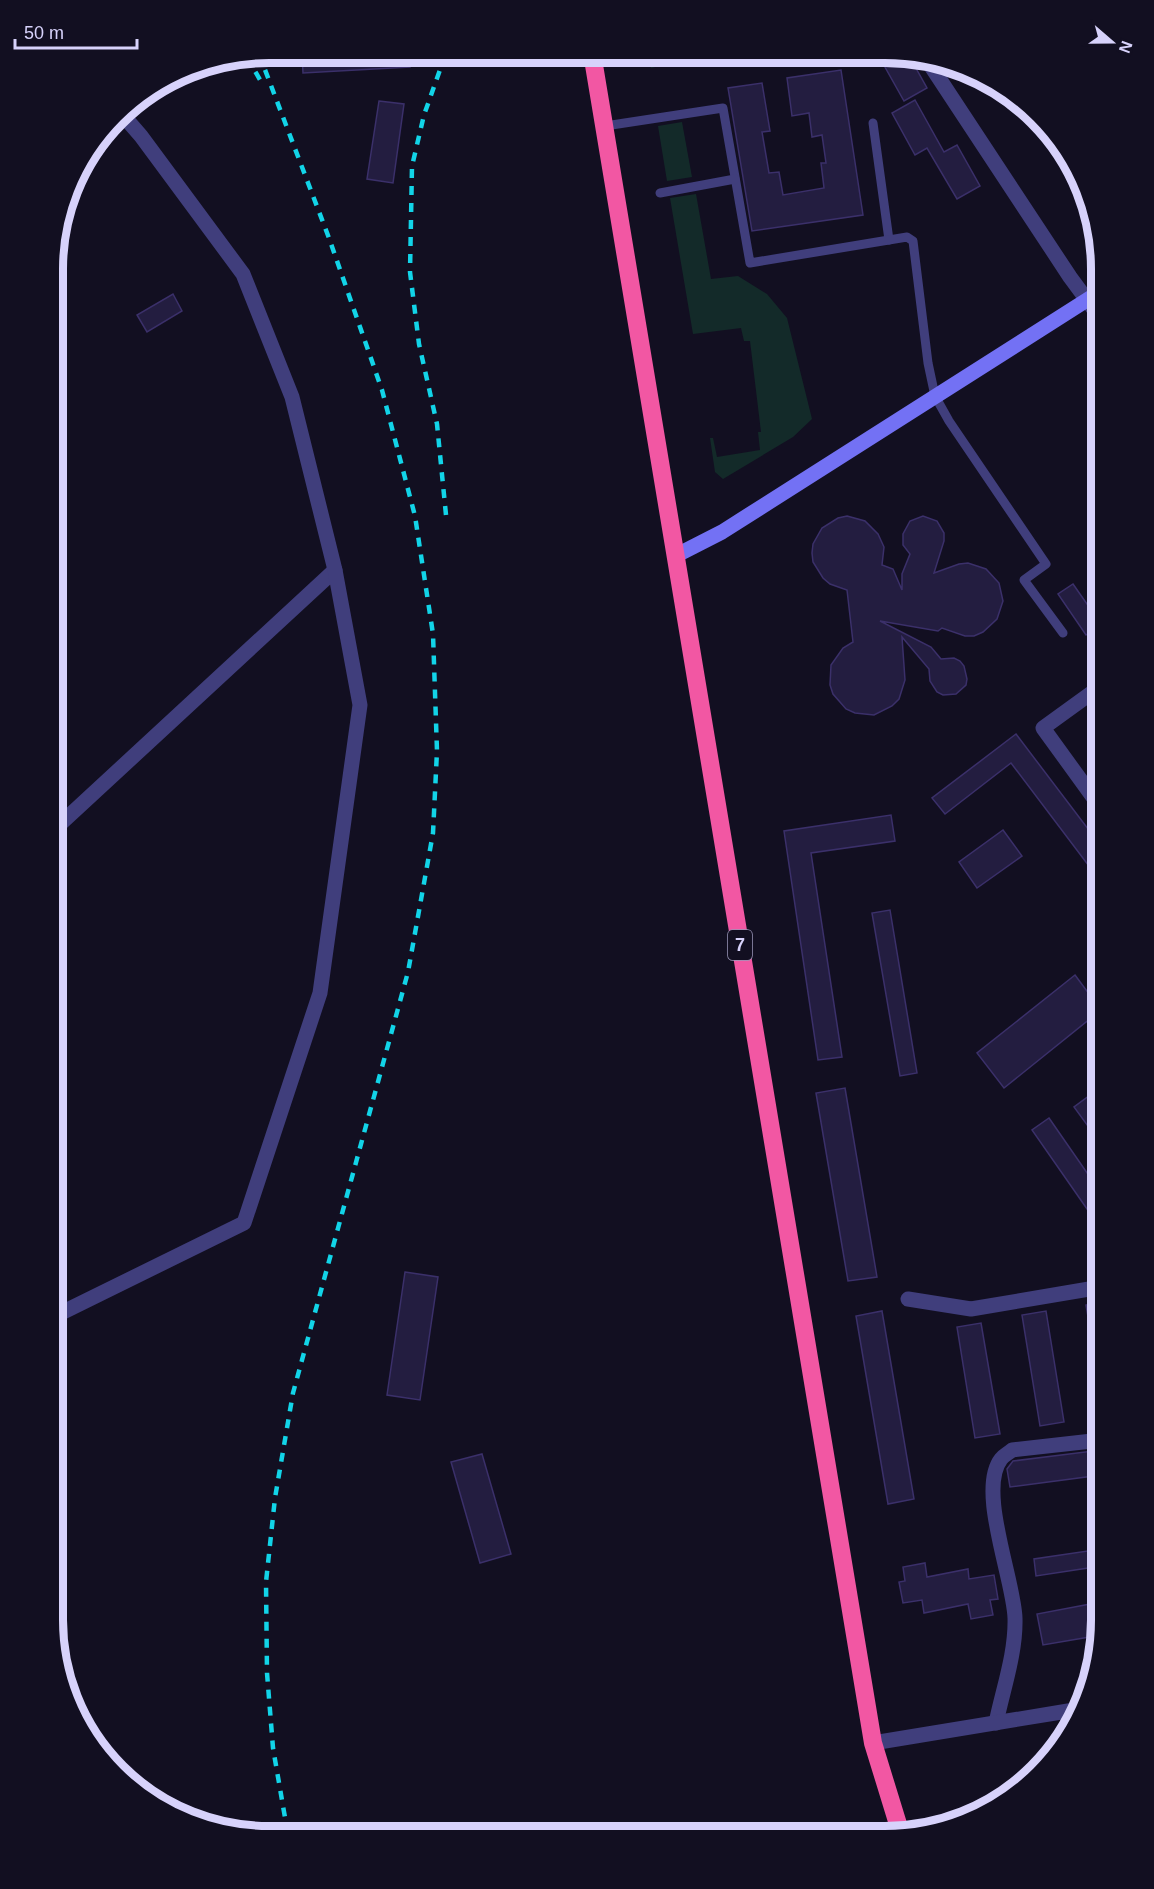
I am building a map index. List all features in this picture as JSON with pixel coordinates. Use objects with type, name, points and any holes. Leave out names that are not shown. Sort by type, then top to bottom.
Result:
[{"type":"highway","name":"7","points":[[594,63],[873,1743],[899,1826]]},
{"type":"street","points":[[933,69],[1091,305]]},
{"type":"street","points":[[63,1312],[244,1223],[320,993],[360,705],[334,570],[292,397],[243,274],[127,120]]},
{"type":"street","points":[[675,556],[722,532],[1091,297]]},
{"type":"street","points":[[63,821],[334,570]]},
{"type":"street","points":[[1091,693],[1043,728],[1091,794]]},
{"type":"street","points":[[908,1299],[971,1309],[1091,1289]]},
{"type":"street","points":[[996,1723],[1013,1644],[1015,1617],[1000,1544],[993,1488],[997,1467],[1002,1458],[1012,1450],[1091,1441]]},
{"type":"street","points":[[873,1743],[1070,1711]]},
{"type":"lane","points":[[605,126],[723,108],[750,263],[908,237],[913,241],[928,363],[935,396],[949,421],[1046,564],[1023,580],[1063,633]]},
{"type":"lane","points":[[873,123],[889,240]]},
{"type":"lane","points":[[660,192],[735,179]]},
{"type":"green space","points":[[650,63],[673,63],[651,68]]},
{"type":"green space","points":[[682,122],[692,177],[667,181],[658,126]]},
{"type":"green space","points":[[696,194],[711,279],[738,276],[767,294],[787,318],[812,419],[793,437],[723,479],[715,472],[710,438],[713,438],[717,457],[760,450],[758,432],[761,432],[750,341],[744,341],[741,328],[693,334],[670,198]]},
{"type":"building","points":[[302,63],[410,63],[410,67],[303,73]]},
{"type":"building","points":[[883,63],[914,65],[927,88],[904,101]]},
{"type":"building","points":[[841,70],[863,215],[752,231],[728,88],[762,83],[770,131],[762,132],[769,173],[779,172],[783,195],[824,188],[821,163],[826,163],[822,135],[812,137],[809,113],[792,116],[787,78]]},
{"type":"building","points":[[915,100],[944,152],[957,145],[980,186],[957,199],[927,148],[915,155],[892,113]]},
{"type":"building","points":[[379,101],[404,104],[393,183],[367,179]]},
{"type":"building","points":[[173,294],[182,311],[147,332],[137,315]]},
{"type":"building","points":[[847,516],[865,521],[878,534],[884,547],[882,565],[893,569],[902,590],[902,574],[910,554],[903,545],[903,534],[910,521],[923,516],[937,521],[944,533],[944,541],[934,573],[968,563],[986,569],[999,583],[1003,601],[997,619],[983,632],[974,636],[965,636],[942,628],[938,631],[880,621],[931,647],[941,659],[954,658],[960,661],[964,666],[967,679],[966,685],[956,694],[943,695],[937,692],[930,681],[929,669],[902,637],[905,680],[899,699],[892,706],[874,715],[855,713],[846,709],[833,694],[830,685],[831,665],[843,648],[853,642],[847,590],[830,584],[823,578],[813,562],[812,553],[813,544],[822,528],[838,518]]},
{"type":"building","points":[[1073,584],[1091,610],[1091,631],[1086,635],[1058,594]]},
{"type":"building","points":[[1016,734],[1091,833],[1091,869],[1011,763],[945,814],[932,798]]},
{"type":"building","points":[[891,815],[895,841],[811,853],[842,1057],[818,1060],[784,831]]},
{"type":"building","points":[[1003,830],[1022,856],[977,888],[959,862]]},
{"type":"building","points":[[890,910],[917,1073],[900,1076],[872,913]]},
{"type":"building","points":[[1075,975],[1091,997],[1091,1018],[1004,1088],[977,1053]]},
{"type":"building","points":[[845,1088],[877,1277],[848,1281],[816,1093]]},
{"type":"building","points":[[1091,1094],[1091,1130],[1074,1107]]},
{"type":"building","points":[[1049,1118],[1091,1179],[1091,1215],[1032,1130]]},
{"type":"building","points":[[405,1272],[438,1277],[420,1400],[387,1395]]},
{"type":"building","points":[[1091,1304],[1091,1334],[1086,1305]]},
{"type":"building","points":[[882,1311],[914,1499],[888,1504],[856,1316]]},
{"type":"building","points":[[1046,1311],[1064,1422],[1040,1426],[1022,1315]]},
{"type":"building","points":[[981,1323],[1000,1434],[975,1438],[957,1327]]},
{"type":"building","points":[[1091,1451],[1091,1476],[1010,1487],[1007,1469],[1013,1461]]},
{"type":"building","points":[[482,1454],[511,1554],[480,1563],[451,1462]]},
{"type":"building","points":[[1091,1550],[1091,1568],[1036,1576],[1034,1559]]},
{"type":"building","points":[[925,1563],[927,1577],[968,1569],[969,1579],[994,1575],[998,1599],[990,1600],[993,1615],[971,1619],[968,1604],[924,1613],[922,1600],[903,1603],[899,1582],[905,1581],[903,1567]]},
{"type":"building","points":[[1091,1604],[1091,1637],[1043,1645],[1037,1614]]},
{"type":"railway","points":[[262,63],[329,238],[382,390],[415,516],[433,634],[437,751],[433,833],[408,972],[293,1393],[275,1498],[266,1582],[267,1673],[273,1748],[286,1826]]},
{"type":"railway","points":[[442,63],[424,115],[412,166],[410,272],[419,344],[437,424],[446,515]]},
{"type":"railway","points":[[251,64],[263,85]]}]
